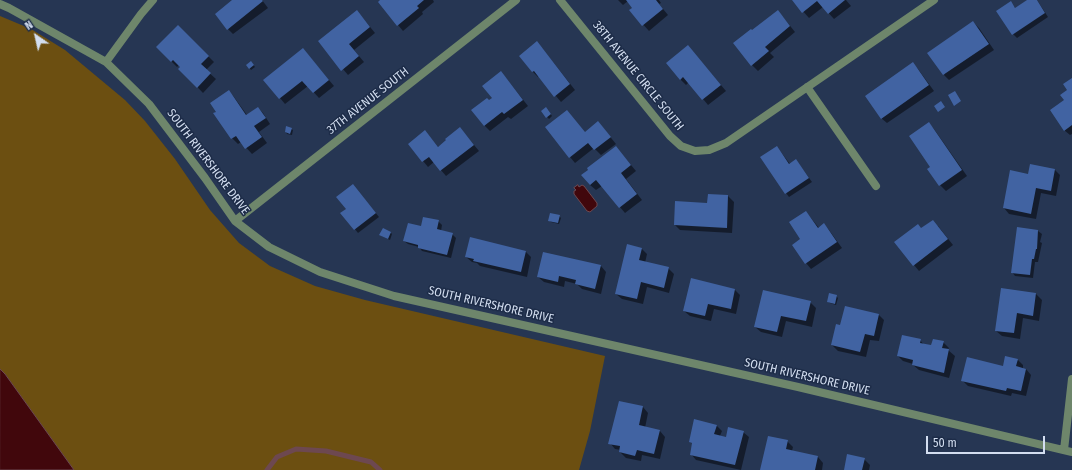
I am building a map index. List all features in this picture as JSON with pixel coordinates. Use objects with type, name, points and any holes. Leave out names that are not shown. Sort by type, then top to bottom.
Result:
[{"type":"street","points":[[106,62],[153,0]]},
{"type":"street","name":"37TH AVENUE SOUTH","points":[[235,221],[516,0]]},
{"type":"street","name":"38TH AVENUE CIRCLE SOUTH","points":[[560,0],[670,136],[681,146],[695,151],[709,150],[726,143],[934,0]]},
{"type":"street","name":"SOUTH RIVERSHORE DRIVE","points":[[0,4],[106,62],[148,104],[205,178],[235,221],[269,247],[320,272],[394,296],[798,387],[1068,451]]},
{"type":"street","points":[[807,87],[876,186]]},
{"type":"street","points":[[1068,451],[1072,379]]},
{"type":"shaded area","points":[[0,16],[31,29],[65,50],[125,100],[145,121],[175,159],[210,210],[239,243],[270,266],[315,286],[365,300],[605,356],[590,431],[579,470],[74,470],[0,369]]},
{"type":"shaded area","points":[[578,185],[579,187],[582,185],[584,186],[597,203],[597,206],[590,212],[587,211],[574,194],[574,191],[576,190],[574,188]]},
{"type":"shaded area","points":[[0,369],[5,374],[74,470],[0,470]]},
{"type":"building","points":[[232,0],[263,1],[227,30],[215,14]]},
{"type":"building","points":[[380,0],[424,0],[417,6],[419,8],[397,26],[378,2]]},
{"type":"building","points":[[626,0],[656,0],[663,9],[642,26],[629,10],[632,8]]},
{"type":"building","points":[[792,0],[845,0],[828,14],[817,1],[802,13]]},
{"type":"building","points":[[1027,0],[1037,0],[1045,13],[1012,35],[996,11],[1011,1],[1015,8]]},
{"type":"building","points":[[357,10],[370,27],[349,44],[359,56],[341,71],[318,41]]},
{"type":"building","points":[[778,10],[790,26],[765,47],[769,51],[751,66],[733,43]]},
{"type":"building","points":[[973,21],[989,44],[943,75],[927,53]]},
{"type":"building","points":[[178,25],[209,56],[201,64],[211,73],[197,88],[178,69],[180,67],[173,60],[171,62],[156,47]]},
{"type":"building","points":[[537,41],[570,84],[554,97],[534,71],[532,72],[519,56]]},
{"type":"building","points":[[688,45],[721,85],[702,100],[683,77],[680,80],[666,63]]},
{"type":"building","points":[[303,48],[329,80],[313,93],[302,81],[279,99],[263,80]]},
{"type":"building","points":[[251,61],[254,65],[249,69],[246,65]]},
{"type":"building","points":[[913,62],[929,85],[881,119],[865,96]]},
{"type":"building","points":[[501,71],[523,100],[504,114],[502,112],[484,126],[471,110],[487,98],[489,100],[492,98],[482,86]]},
{"type":"building","points":[[1072,78],[1072,125],[1064,131],[1050,110],[1064,100],[1060,95],[1067,90],[1063,84]]},
{"type":"building","points":[[229,90],[246,115],[258,107],[266,118],[254,126],[262,137],[245,149],[236,136],[231,139],[213,113],[216,112],[210,103]]},
{"type":"building","points":[[955,91],[961,101],[954,106],[948,95]]},
{"type":"building","points":[[941,101],[945,107],[938,112],[934,106]]},
{"type":"building","points":[[546,107],[551,114],[546,118],[541,111]]},
{"type":"building","points":[[567,110],[585,132],[598,121],[611,137],[594,150],[588,143],[569,158],[545,127]]},
{"type":"building","points":[[929,122],[962,170],[939,186],[927,169],[930,167],[909,136]]},
{"type":"building","points":[[286,126],[292,128],[290,134],[285,132]]},
{"type":"building","points":[[460,127],[474,145],[440,171],[429,157],[422,162],[408,144],[425,130],[438,147],[446,140],[445,139]]},
{"type":"building","points":[[616,146],[631,165],[621,173],[637,194],[619,208],[596,180],[590,185],[581,175],[588,170],[587,168]]},
{"type":"building","points":[[777,146],[789,164],[796,159],[809,178],[785,194],[760,157]]},
{"type":"building","points":[[1030,164],[1055,169],[1051,191],[1036,188],[1031,214],[1003,208],[1010,170],[1028,174]]},
{"type":"building","points":[[353,184],[376,213],[354,230],[340,213],[346,209],[336,197]]},
{"type":"building","points":[[708,194],[728,195],[727,228],[674,225],[675,201],[707,203]]},
{"type":"building","points":[[806,211],[818,228],[824,223],[837,242],[805,264],[792,245],[800,239],[789,222]]},
{"type":"building","points":[[550,213],[560,215],[558,223],[548,221]]},
{"type":"building","points":[[423,217],[439,220],[437,229],[453,233],[447,255],[418,248],[418,245],[403,241],[408,223],[421,226]]},
{"type":"building","points":[[933,220],[948,239],[913,266],[894,242],[918,224],[921,228]]},
{"type":"building","points":[[1017,227],[1038,230],[1037,249],[1034,259],[1032,259],[1030,275],[1011,273]]},
{"type":"building","points":[[383,228],[391,232],[388,239],[379,235]]},
{"type":"building","points":[[470,237],[526,251],[521,272],[473,261],[474,259],[465,257]]},
{"type":"building","points":[[627,244],[642,248],[639,260],[669,267],[664,288],[641,282],[637,299],[615,294]]},
{"type":"building","points":[[543,252],[601,265],[595,289],[575,284],[576,280],[559,276],[558,282],[537,277]]},
{"type":"building","points":[[691,278],[735,289],[731,309],[708,304],[705,316],[683,311]]},
{"type":"building","points":[[1001,288],[1036,293],[1033,316],[1017,313],[1014,333],[995,331]]},
{"type":"building","points":[[763,290],[811,301],[806,321],[781,316],[777,332],[754,327]]},
{"type":"building","points":[[829,293],[837,295],[835,304],[827,302]]},
{"type":"building","points":[[845,306],[879,314],[874,336],[865,334],[860,352],[831,345],[836,324],[840,325]]},
{"type":"building","points":[[902,335],[921,339],[920,343],[931,345],[933,339],[944,341],[942,348],[949,349],[944,373],[912,365],[913,360],[897,356]]},
{"type":"building","points":[[1005,356],[1018,359],[1016,366],[1026,369],[1021,391],[1007,388],[1006,391],[961,381],[967,357],[1003,366]]},
{"type":"building","points":[[619,401],[643,406],[639,425],[660,430],[654,454],[637,450],[635,456],[619,452],[620,446],[608,444]]},
{"type":"building","points":[[694,419],[717,425],[714,434],[726,437],[728,427],[744,431],[735,465],[690,455],[692,443],[689,442]]},
{"type":"building","points":[[768,436],[788,440],[786,449],[818,456],[815,470],[760,470]]},
{"type":"building","points":[[847,454],[865,458],[862,470],[844,470]]},
{"type":"waterway","points":[[267,470],[277,457],[296,449],[326,451],[371,462],[380,470]]}]
